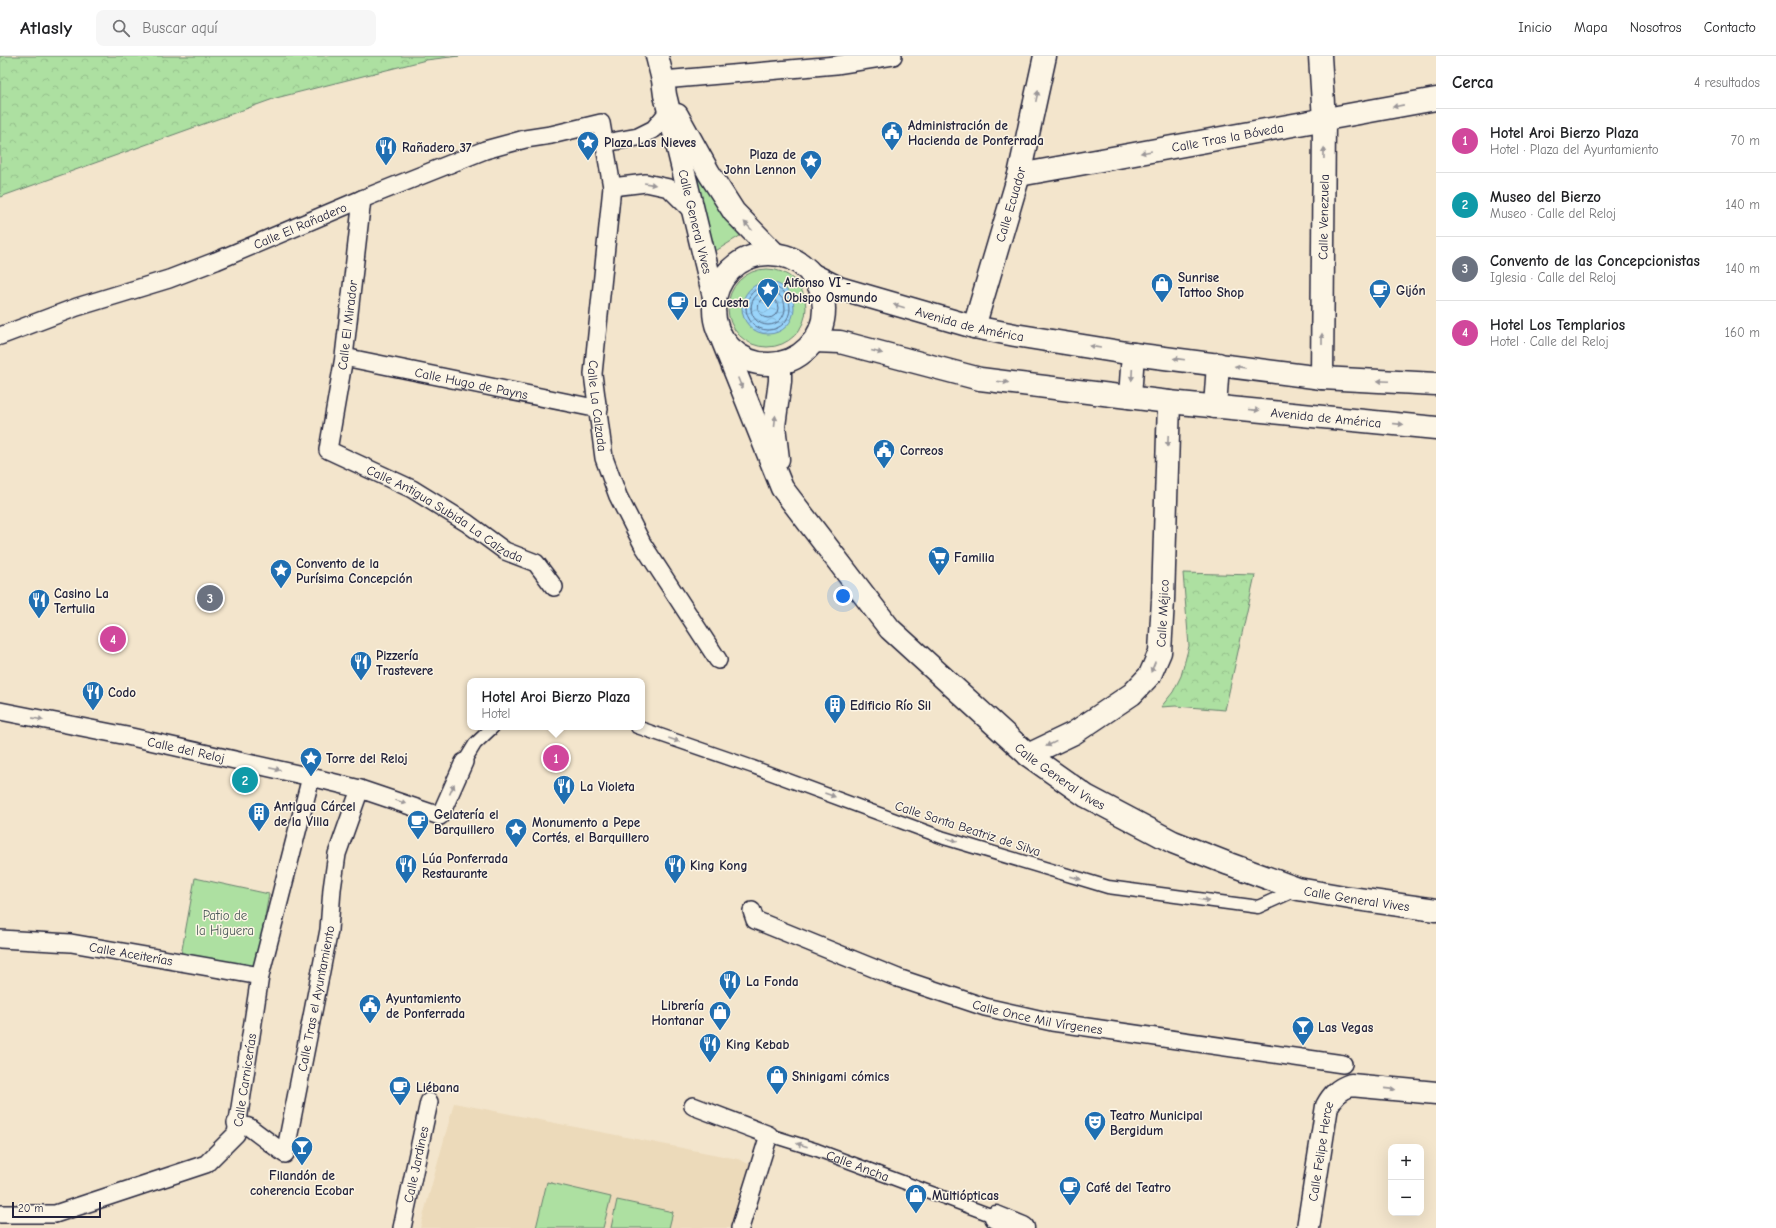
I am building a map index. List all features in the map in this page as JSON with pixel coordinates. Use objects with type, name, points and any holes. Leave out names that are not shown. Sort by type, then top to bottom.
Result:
[{"type":"street","name":"Calle General Vives","points":[[657,56],[714,301]]},
{"type":"street","points":[[605,143],[638,137],[654,129],[666,95],[893,56]]},
{"type":"street","name":"Calle Ecuador","points":[[974,327],[1020,175],[1045,56]]},
{"type":"street","name":"Calle Venezuela","points":[[1320,56],[1324,120],[1322,378]]},
{"type":"street","name":"Calle General Vives","points":[[666,95],[734,212],[774,254]]},
{"type":"street","name":"Calle Tras la Bóveda","points":[[1020,175],[1436,99]]},
{"type":"street","name":"Calle La Calzada","points":[[601,123],[612,187],[593,374],[599,409],[604,458],[618,496],[643,545],[718,660]]},
{"type":"street","name":"Calle El Rañadero","points":[[0,336],[77,307],[169,279],[209,264],[362,199],[486,150],[525,139],[551,135],[601,123]]},
{"type":"street","points":[[612,187],[646,183],[669,188],[692,211]]},
{"type":"street","name":"Calle El Mirador","points":[[328,450],[344,357],[362,199]]},
{"type":"street","points":[[774,254],[797,261],[811,274],[822,293],[824,312],[821,329],[814,342],[798,356],[780,363],[756,363],[743,358],[733,350],[720,334],[715,319],[714,301],[722,281],[731,269],[746,259],[759,255],[774,254]]},
{"type":"street","name":"Avenida de América","points":[[811,274],[839,288],[974,327],[1133,354],[1322,378],[1436,384]]},
{"type":"street","name":"Calle General Vives","points":[[720,334],[782,488],[890,629],[1028,755],[1086,796],[1173,842],[1229,864],[1298,889],[1436,910]]},
{"type":"street","name":"Avenida de América","points":[[814,342],[840,342],[980,379],[1169,402],[1436,428]]},
{"type":"street","points":[[1130,397],[1133,354]]},
{"type":"street","name":"Calle Hugo de Payns","points":[[344,357],[599,409]]},
{"type":"street","points":[[780,363],[774,426],[782,488]]},
{"type":"street","points":[[1216,407],[1218,364]]},
{"type":"street","name":"Calle Méjico","points":[[1028,755],[1074,733],[1132,694],[1150,675],[1160,652],[1169,402]]},
{"type":"street","name":"Calle Antigua Subida La Calzada","points":[[328,450],[412,489],[467,523],[505,551],[536,563],[554,587]]},
{"type":"street","name":"Calle del Reloj","points":[[0,711],[127,736],[360,788],[440,816],[464,762]]},
{"type":"street","name":"Calle Carnicerías","points":[[0,1214],[56,1221],[206,1164],[236,1134],[236,1123],[260,976],[311,777]]},
{"type":"street","name":"Calle Tras el Ayuntamiento","points":[[236,1123],[249,1127],[285,1154],[329,930],[332,889],[337,854],[360,788]]},
{"type":"street","name":"Calle Once Mil Vírgenes","points":[[752,911],[755,920],[898,978],[985,1007],[1052,1022],[1343,1064]]},
{"type":"street","name":"Calle Aceiterías","points":[[0,939],[71,943],[260,976]]},
{"type":"street","name":"Calle Felipe Herce","points":[[1308,1228],[1318,1152],[1327,1106],[1332,1097],[1340,1089],[1351,1085],[1436,1093]]},
{"type":"street","name":"Calle Jardines","points":[[402,1228],[429,1102]]},
{"type":"street","name":"Calle Ancha","points":[[693,1106],[769,1135]]},
{"type":"street","points":[[740,1228],[769,1135]]},
{"type":"street","name":"Calle Ancha","points":[[996,1217],[1023,1228]]},
{"type":"lane","points":[[464,762],[475,744],[489,730]]},
{"type":"lane","name":"Calle Santa Beatriz de Silva","points":[[645,730],[753,767],[944,838],[1108,887],[1258,907],[1298,889]]},
{"type":"lane","name":"Calle Ancha","points":[[769,1135],[846,1161],[996,1217]]},
{"type":"shaded area","points":[[454,1103],[738,1159],[751,1165],[731,1228],[420,1228]]},
{"type":"green space","points":[[0,56],[459,56],[426,60],[276,98],[0,197]]},
{"type":"green space","points":[[695,169],[722,212],[743,234],[714,252]]},
{"type":"green space","points":[[767,269],[782,272],[795,280],[803,293],[806,308],[803,323],[795,336],[782,344],[767,347],[752,344],[739,336],[731,323],[728,308],[731,293],[739,280],[752,272]]},
{"type":"green space","points":[[1183,573],[1255,575],[1225,710],[1176,706],[1161,707],[1173,692],[1181,676],[1189,646]]},
{"type":"green space","name":"Patio de la Higuera","points":[[195,878],[269,894],[256,967],[181,955]]},
{"type":"green space","points":[[547,1182],[611,1197],[603,1228],[536,1228]]},
{"type":"green space","points":[[617,1200],[673,1212],[669,1228],[611,1228]]},
{"type":"water","points":[[768,282],[778,284],[786,290],[792,298],[794,308],[792,318],[786,326],[778,332],[768,334],[758,332],[750,326],[744,318],[742,308],[744,298],[750,290],[758,284]]},
{"type":"place","name":"Administración de Hacienda de Ponferrada","points":[[892,152]]},
{"type":"place","name":"Plaza Las Nieves","points":[[588,162]]},
{"type":"place","name":"Rañadero 37","points":[[386,166]]},
{"type":"place","name":"Plaza de John Lennon","points":[[811,180]]},
{"type":"place","name":"Sunrise Tattoo Shop","points":[[1162,304]]},
{"type":"place","name":"Alfonso VI - Obispo Osmundo","points":[[768,308]]},
{"type":"place","name":"Gijón","points":[[1380,310]]},
{"type":"place","name":"La Cuesta","points":[[678,322]]},
{"type":"place","name":"Correos","points":[[884,470]]},
{"type":"place","name":"Familia","points":[[939,576]]},
{"type":"place","name":"Convento de la Purísima Concepción","points":[[281,590]]},
{"type":"place","name":"Convento de las Concepcionistas","points":[[210,598]]},
{"type":"place","name":"Casino La Tertulia","points":[[39,620]]},
{"type":"place","name":"Hotel Los Templarios","points":[[113,639]]},
{"type":"place","name":"Pizzería Trastevere","points":[[361,682]]},
{"type":"place","name":"Codo","points":[[93,712]]},
{"type":"place","name":"Edificio Río Sil","points":[[835,724]]},
{"type":"place","name":"Hotel Aroi Bierzo Plaza","points":[[556,758]]},
{"type":"place","name":"Torre del Reloj","points":[[311,778]]},
{"type":"place","name":"Museo del Bierzo","points":[[245,780]]},
{"type":"place","name":"La Violeta","points":[[564,806]]},
{"type":"place","name":"Antigua Cárcel de la Villa","points":[[259,832]]},
{"type":"place","name":"Gelatería el Barquillero","points":[[418,840]]},
{"type":"place","name":"Monumento a Pepe Cortés, el Barquillero","points":[[516,848]]},
{"type":"place","name":"Lúa Ponferrada Restaurante","points":[[406,884]]},
{"type":"place","name":"King Kong","points":[[675,884]]},
{"type":"place","name":"La Fonda","points":[[730,1000]]},
{"type":"place","name":"Ayuntamiento de Ponferrada","points":[[370,1024]]},
{"type":"place","name":"Librería Hontanar","points":[[720,1032]]},
{"type":"place","name":"Las Vegas","points":[[1303,1046]]},
{"type":"place","name":"King Kebab","points":[[710,1064]]},
{"type":"place","name":"Shinigami cómics","points":[[777,1096]]},
{"type":"place","name":"Liébana","points":[[400,1106]]},
{"type":"place","name":"Teatro Municipal Bergidum","points":[[1095,1142]]},
{"type":"place","name":"Filandón de coherencia Ecobar","points":[[302,1166]]},
{"type":"place","name":"Café del Teatro","points":[[1070,1206]]},
{"type":"place","name":"Multiópticas","points":[[916,1214]]}]
